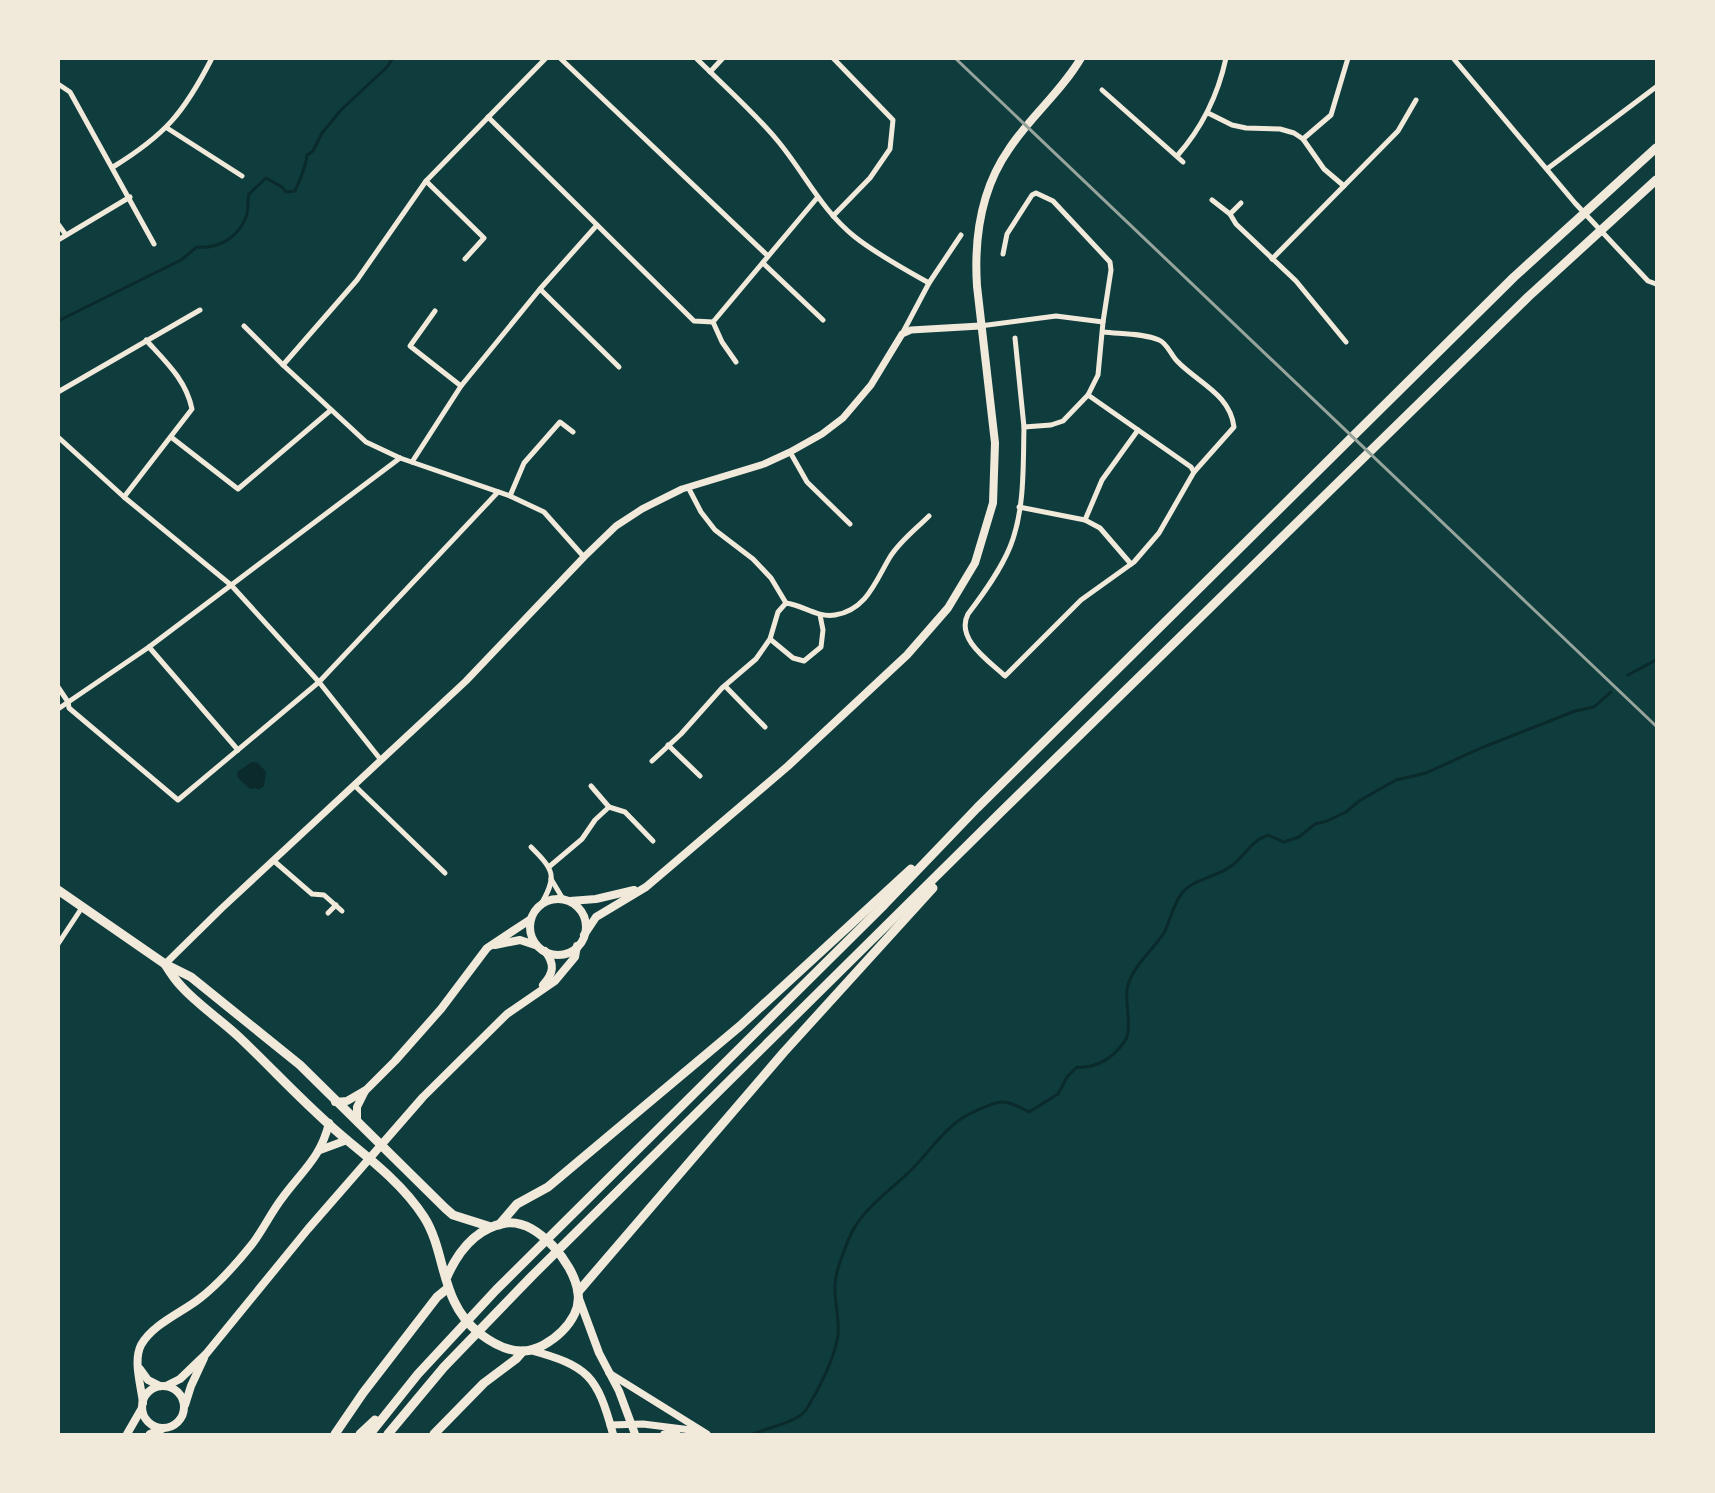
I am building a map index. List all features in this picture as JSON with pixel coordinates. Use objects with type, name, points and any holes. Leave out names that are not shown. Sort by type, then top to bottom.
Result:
[{"type":"highway","points":[[370,1434],[390,1407],[458,1329],[884,906],[977,808],[1514,277],[1656,148]]},
{"type":"highway","points":[[388,1434],[420,1394],[470,1340],[574,1234],[1000,812],[1182,637],[1422,399],[1528,297],[1656,180]]},
{"type":"highway","points":[[335,1434],[447,1283],[455,1260],[466,1246],[478,1235],[495,1226],[517,1204],[548,1187],[748,1019],[977,808]]},
{"type":"highway","points":[[434,1434],[484,1383],[526,1350],[552,1340],[562,1331],[574,1314],[578,1294],[596,1270],[798,1037],[1000,812]]},
{"type":"highway","points":[[58,890],[165,964],[190,977],[300,1065],[335,1102],[453,1215],[495,1226],[520,1224],[543,1235],[565,1262],[578,1294]]},
{"type":"highway","points":[[165,964],[181,987],[220,1019],[347,1140],[382,1170],[414,1203],[424,1217],[436,1242],[447,1283],[457,1308],[472,1327],[502,1347],[526,1350]]},
{"type":"highway","points":[[360,1434],[390,1407]]},
{"type":"main road","points":[[487,948],[503,942],[520,940],[528,941],[552,954],[563,954],[577,946],[593,920],[602,912],[646,887],[788,766],[907,655],[948,608],[975,563],[993,503],[995,443],[980,326],[976,263],[980,216],[1000,163],[1009,148],[1071,76],[1081,58]]},
{"type":"main road","points":[[335,1102],[347,1101],[366,1090],[441,1009],[487,948],[531,919],[540,906],[548,901],[596,899],[646,887]]},
{"type":"main road","points":[[566,900],[580,909],[585,919],[585,935]]},
{"type":"main road","points":[[531,919],[531,934],[552,960],[547,981],[535,996]]},
{"type":"main road","points":[[127,1434],[151,1390],[180,1379],[206,1354],[308,1229],[423,1097],[507,1014],[555,981],[575,957],[577,946]]},
{"type":"main road","points":[[357,1121],[357,1107],[366,1090]]},
{"type":"main road","points":[[164,1428],[151,1424],[145,1417],[142,1406],[138,1353],[143,1342],[162,1324],[199,1299],[227,1273],[254,1242],[282,1198],[320,1150],[329,1123]]},
{"type":"main road","points":[[320,1150],[347,1140]]},
{"type":"main road","points":[[578,1294],[595,1343],[619,1391],[635,1434]]},
{"type":"main road","points":[[526,1350],[574,1364],[588,1375],[600,1396],[612,1434]]},
{"type":"main road","points":[[150,1434],[178,1422],[206,1354]]},
{"type":"main road","points":[[138,1366],[148,1380],[173,1389],[179,1394],[184,1409]]},
{"type":"street","points":[[113,167],[143,149],[167,128],[196,89],[212,58]]},
{"type":"street","points":[[283,365],[357,280],[426,181],[546,58]]},
{"type":"street","points":[[560,58],[768,256]]},
{"type":"street","points":[[696,58],[778,141],[817,198],[833,216],[854,236],[929,284]]},
{"type":"street","points":[[710,72],[723,58]]},
{"type":"street","points":[[832,58],[893,120],[890,149],[870,178],[833,216]]},
{"type":"street","points":[[1177,156],[1193,137],[1208,113],[1226,58]]},
{"type":"street","points":[[1304,139],[1331,115],[1348,58]]},
{"type":"street","points":[[1453,58],[1575,203],[1648,281],[1656,284]]},
{"type":"street","points":[[58,84],[70,92],[154,244]]},
{"type":"street","points":[[1547,169],[1656,87]]},
{"type":"street","points":[[1102,90],[1183,162]]},
{"type":"street","points":[[1272,259],[1398,131],[1416,100]]},
{"type":"street","points":[[1208,113],[1232,125],[1246,128],[1280,129],[1294,133],[1304,139],[1324,169],[1344,186]]},
{"type":"street","points":[[488,117],[694,321],[713,322]]},
{"type":"street","points":[[167,128],[242,176]]},
{"type":"street","points":[[426,181],[484,238],[465,259]]},
{"type":"street","points":[[1003,255],[1007,234],[1032,195],[1036,193],[1053,201],[1110,262],[1111,270],[1098,375],[1088,395],[1063,421],[1051,425],[1024,427]]},
{"type":"street","points":[[58,240],[130,197]]},
{"type":"street","points":[[713,322],[817,198]]},
{"type":"street","points":[[1212,200],[1230,214],[1236,224],[1296,281],[1346,342]]},
{"type":"street","points":[[1230,214],[1241,203]]},
{"type":"street","points":[[58,224],[66,235]]},
{"type":"street","points":[[412,462],[461,386],[540,289],[597,225]]},
{"type":"street","points":[[165,964],[466,681],[616,526],[642,508],[688,487],[764,464],[790,452],[822,434],[843,418],[871,385],[929,284],[961,236]]},
{"type":"street","points":[[763,263],[823,320]]},
{"type":"street","points":[[540,289],[619,367]]},
{"type":"street","points":[[58,392],[200,310]]},
{"type":"street","points":[[435,311],[410,346],[461,386]]},
{"type":"street","points":[[902,334],[911,330],[980,326],[1056,316],[1103,322]]},
{"type":"street","points":[[713,322],[722,342],[736,362]]},
{"type":"street","points":[[244,326],[366,442],[400,458],[510,496],[544,512],[584,557]]},
{"type":"street","points":[[1015,338],[1024,427],[1019,507],[1011,545],[1000,567],[965,620],[964,629],[968,640],[1005,676],[1081,600],[1131,564],[1159,533],[1194,471],[1234,427],[1233,417],[1218,394],[1177,361],[1162,340],[1103,332]]},
{"type":"street","points":[[124,497],[192,409],[189,393],[178,376],[146,340]]},
{"type":"street","points":[[1088,395],[1194,471]]},
{"type":"street","points":[[171,436],[238,489],[331,410]]},
{"type":"street","points":[[510,496],[524,463],[560,422],[573,432]]},
{"type":"street","points":[[1084,520],[1102,480],[1138,430]]},
{"type":"street","points":[[58,437],[124,497],[231,585],[319,682],[381,760]]},
{"type":"street","points":[[790,452],[807,482],[850,524]]},
{"type":"street","points":[[58,709],[149,646],[400,458]]},
{"type":"street","points":[[688,487],[701,512],[715,530],[753,559],[771,578],[786,603]]},
{"type":"street","points":[[58,687],[68,702],[69,708],[178,800],[319,682],[498,492]]},
{"type":"street","points":[[1019,507],[1084,520],[1100,528],[1131,564]]},
{"type":"street","points":[[786,603],[796,604],[820,615],[836,615],[855,608],[870,594],[891,556],[929,516]]},
{"type":"street","points":[[651,761],[724,686],[756,659],[771,639],[778,612],[786,603]]},
{"type":"street","points":[[771,639],[782,651],[793,658],[804,661],[821,647],[823,630],[820,615]]},
{"type":"street","points":[[149,646],[238,750]]},
{"type":"street","points":[[724,686],[765,727]]},
{"type":"street","points":[[668,746],[700,776]]},
{"type":"street","points":[[354,785],[445,873]]},
{"type":"street","points":[[591,786],[609,807],[625,812],[653,840]]},
{"type":"street","points":[[550,866],[582,839],[595,819],[609,807]]},
{"type":"street","points":[[531,847],[550,866],[551,879],[548,893],[540,906]]},
{"type":"street","points":[[274,861],[312,894],[324,895],[342,911]]},
{"type":"street","points":[[551,879],[566,900]]},
{"type":"street","points":[[328,913],[336,905]]},
{"type":"street","points":[[58,944],[83,906]]},
{"type":"street","points":[[609,1373],[705,1433]]},
{"type":"street","points":[[610,1425],[632,1425],[705,1433]]},
{"type":"street","points":[[664,1434],[691,1430]]},
{"type":"water","points":[[252,762],[258,763],[266,772],[264,786],[258,790],[250,789],[238,778],[237,772]]},
{"type":"waterway","points":[[58,321],[181,260],[197,247],[212,246],[226,241],[238,231],[247,214],[249,194],[266,178],[282,187],[286,192],[295,191],[307,155],[313,151],[322,133],[341,110],[387,67],[393,58]]},
{"type":"waterway","points":[[1628,675],[1656,660]]},
{"type":"waterway","points":[[753,1434],[802,1414],[821,1384],[830,1364],[838,1335],[835,1280],[851,1234],[862,1217],[962,1118],[999,1102],[1010,1103],[1029,1112],[1058,1094],[1067,1077],[1077,1067],[1099,1064],[1117,1051],[1128,1034],[1127,989],[1130,980],[1138,965],[1165,931],[1176,902],[1187,888],[1230,867],[1252,845],[1268,835],[1284,842],[1299,837],[1315,824],[1346,812],[1359,801],[1396,780],[1426,773],[1547,722],[1575,711],[1594,707],[1611,692]]},
{"type":"railway","points":[[955,58],[1656,726]]}]
